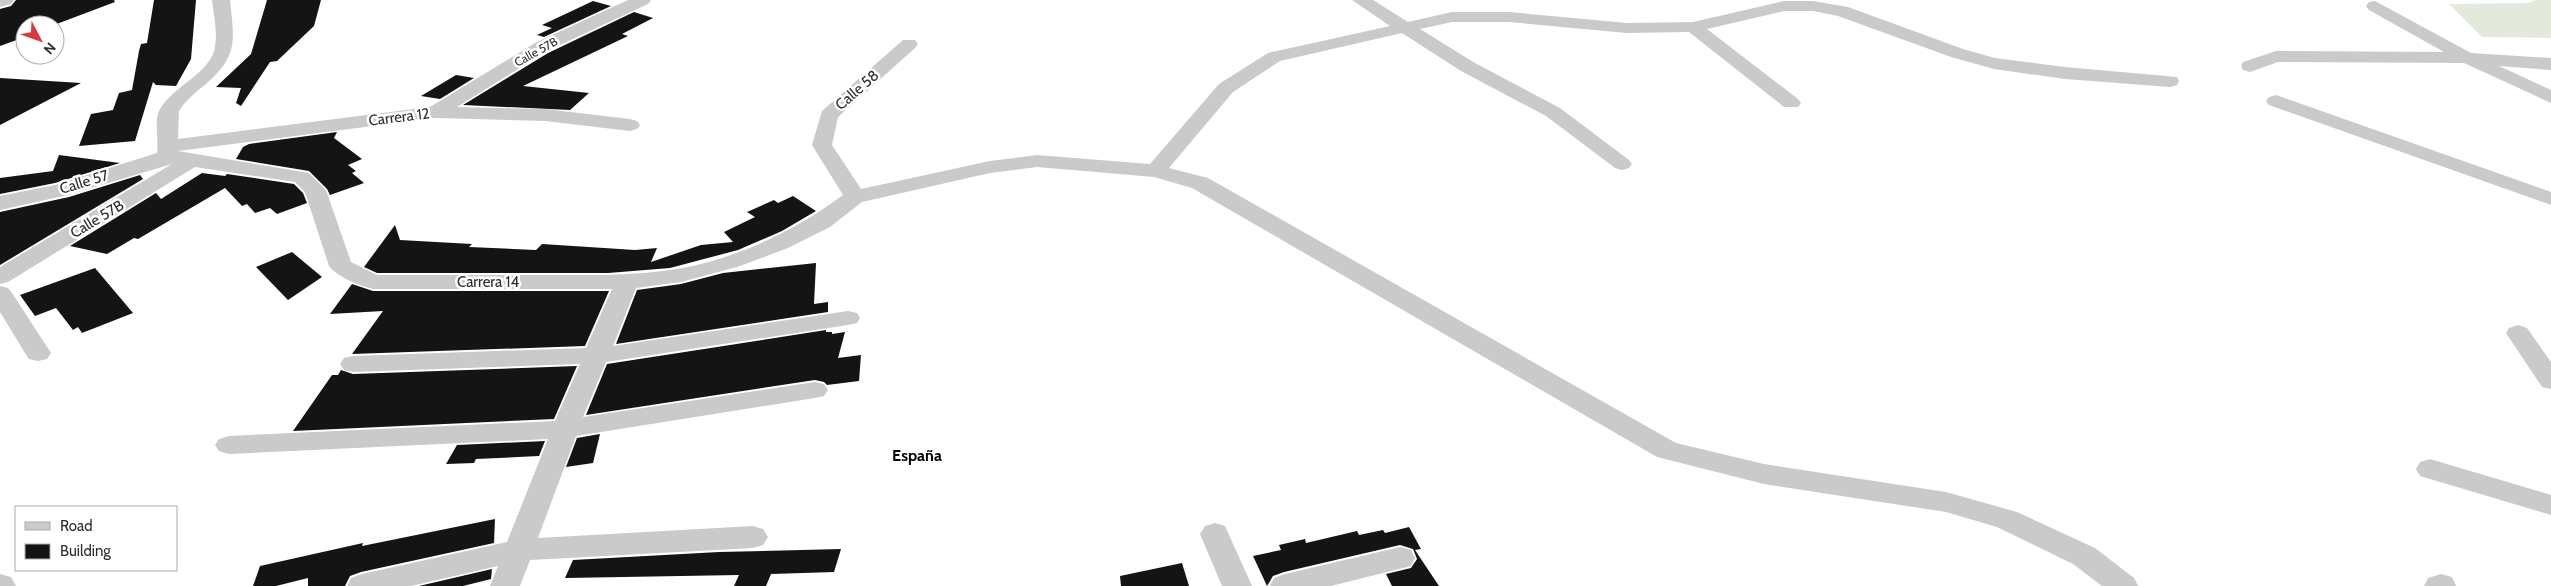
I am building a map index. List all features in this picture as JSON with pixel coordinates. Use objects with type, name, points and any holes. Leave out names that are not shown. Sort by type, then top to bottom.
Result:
[{"type":"street","points":[[0,2],[4,0]]},
{"type":"street","points":[[169,151],[168,113],[179,96],[218,61],[223,52],[221,0]]},
{"type":"street","name":"Calle 57B","points":[[435,112],[541,47],[642,0]]},
{"type":"street","points":[[1361,0],[1468,67],[1553,112],[1622,164]]},
{"type":"street","points":[[1452,17],[1463,0]]},
{"type":"street","points":[[1842,11],[1858,0]]},
{"type":"street","points":[[1155,171],[1226,88],[1274,56],[1452,17],[1509,17],[1627,28],[1694,27],[1784,6],[1813,6],[1842,11],[1957,53],[1994,63],[2065,73],[2170,81]]},
{"type":"street","points":[[2375,6],[2467,58],[2551,97]]},
{"type":"street","points":[[1694,27],[1791,103]]},
{"type":"street","name":"Calle 58","points":[[855,197],[822,145],[829,115],[909,44]]},
{"type":"street","points":[[2250,66],[2276,56],[2467,58],[2551,64]]},
{"type":"street","points":[[2276,101],[2551,199]]},
{"type":"street","name":"Carrera 12","points":[[169,151],[435,112],[545,115],[630,125]]},
{"type":"street","name":"Carrera 14","points":[[169,151],[193,160],[302,177],[314,190],[342,266],[373,282],[627,282],[673,277],[730,262],[780,243],[822,222],[855,197]]},
{"type":"street","name":"Calle 57","points":[[0,202],[60,190],[169,151]]},
{"type":"street","name":"Calle 57B","points":[[0,278],[193,160]]},
{"type":"street","points":[[855,197],[990,167],[1037,161],[1155,171],[1200,183],[1667,450],[1764,474],[1946,502],[2007,519],[2084,556],[2122,586]]},
{"type":"street","points":[[505,586],[565,429],[627,282]]},
{"type":"street","points":[[0,293],[38,353]]},
{"type":"street","points":[[353,364],[596,356],[848,318]]},
{"type":"street","points":[[2518,333],[2551,381]]},
{"type":"street","points":[[229,445],[565,429],[815,390]]},
{"type":"street","points":[[2430,469],[2551,505]]},
{"type":"street","points":[[1215,534],[1237,586]]},
{"type":"street","points":[[362,586],[519,550],[754,538]]},
{"type":"street","points":[[1285,586],[1367,577],[1400,558]]},
{"type":"green space","points":[[2536,0],[2551,0],[2551,38],[2482,37],[2449,4],[2528,3]]},
{"type":"building","points":[[16,0],[114,0],[115,2],[65,21],[65,15],[15,15],[15,41],[0,46],[0,9],[11,6]]},
{"type":"building","points":[[154,0],[196,0],[191,59],[176,86],[156,85],[153,82],[135,141],[79,146],[91,114],[113,110],[119,93],[132,90],[141,44],[147,43]]},
{"type":"building","points":[[267,0],[321,0],[314,26],[277,61],[270,62],[241,106],[236,103],[241,88],[216,87],[251,54]]},
{"type":"building","points":[[593,1],[611,6],[544,37],[537,35],[552,28],[542,25]]},
{"type":"building","points":[[634,12],[653,18],[622,34],[628,36],[523,86],[589,93],[570,110],[463,105],[548,53]]},
{"type":"building","points":[[456,75],[474,78],[440,99],[421,96]]},
{"type":"building","points":[[0,78],[81,83],[0,125]]},
{"type":"building","points":[[337,132],[334,138],[362,159],[348,165],[356,171],[352,173],[364,183],[330,195],[327,189],[309,171],[236,159],[243,147],[249,144]]},
{"type":"building","points":[[59,155],[120,163],[55,183],[0,194],[0,178],[53,171]]},
{"type":"building","points":[[202,173],[225,176],[227,174],[294,184],[303,193],[307,203],[277,214],[270,208],[255,213],[247,204],[242,206],[225,188],[138,239],[134,238],[107,254],[70,246],[156,193],[161,199]]},
{"type":"building","points":[[140,175],[143,179],[0,265],[0,212],[69,197]]},
{"type":"building","points":[[793,196],[816,211],[782,231],[738,250],[670,268],[608,273],[377,273],[364,267],[395,225],[400,240],[472,244],[469,247],[536,250],[542,244],[635,250],[657,248],[651,262],[701,245],[733,242],[724,232],[755,217],[747,212],[774,200],[778,203]]},
{"type":"building","points":[[292,252],[322,277],[288,300],[256,267]]},
{"type":"building","points":[[816,263],[814,304],[828,302],[828,312],[616,344],[637,290],[681,284],[723,273]]},
{"type":"building","points":[[95,268],[133,313],[82,333],[78,327],[73,330],[56,308],[35,316],[20,295]]},
{"type":"building","points":[[352,284],[373,291],[609,291],[585,346],[352,354],[383,311],[330,314]]},
{"type":"building","points":[[826,330],[826,332],[832,332],[832,334],[845,332],[838,358],[861,355],[859,381],[827,385],[824,382],[815,380],[586,415],[607,364]]},
{"type":"building","points":[[577,366],[554,419],[293,431],[332,375],[338,375],[341,370],[353,374]]},
{"type":"building","points":[[600,434],[593,463],[566,467],[577,438]]},
{"type":"building","points":[[545,441],[539,456],[476,459],[474,463],[446,464],[457,445]]},
{"type":"building","points":[[495,519],[494,543],[361,572],[350,576],[345,586],[308,586],[308,578],[276,586],[253,586],[260,566],[363,543],[362,546]]},
{"type":"building","points":[[1409,527],[1421,549],[1415,550],[1439,586],[1392,586],[1386,574],[1411,568],[1417,559],[1413,549],[1400,545],[1284,572],[1273,576],[1267,586],[1253,556],[1281,550],[1279,545],[1305,539],[1306,543],[1357,531],[1359,535],[1383,530],[1385,533]]},
{"type":"building","points":[[841,549],[834,572],[771,574],[766,586],[734,586],[739,575],[565,578],[573,560],[719,552]]},
{"type":"building","points":[[1182,563],[1189,586],[1121,586],[1120,576]]},
{"type":"building","points":[[492,569],[491,579],[463,586],[419,586]]},
{"type":"district","name":"España","points":[[917,455]]}]
